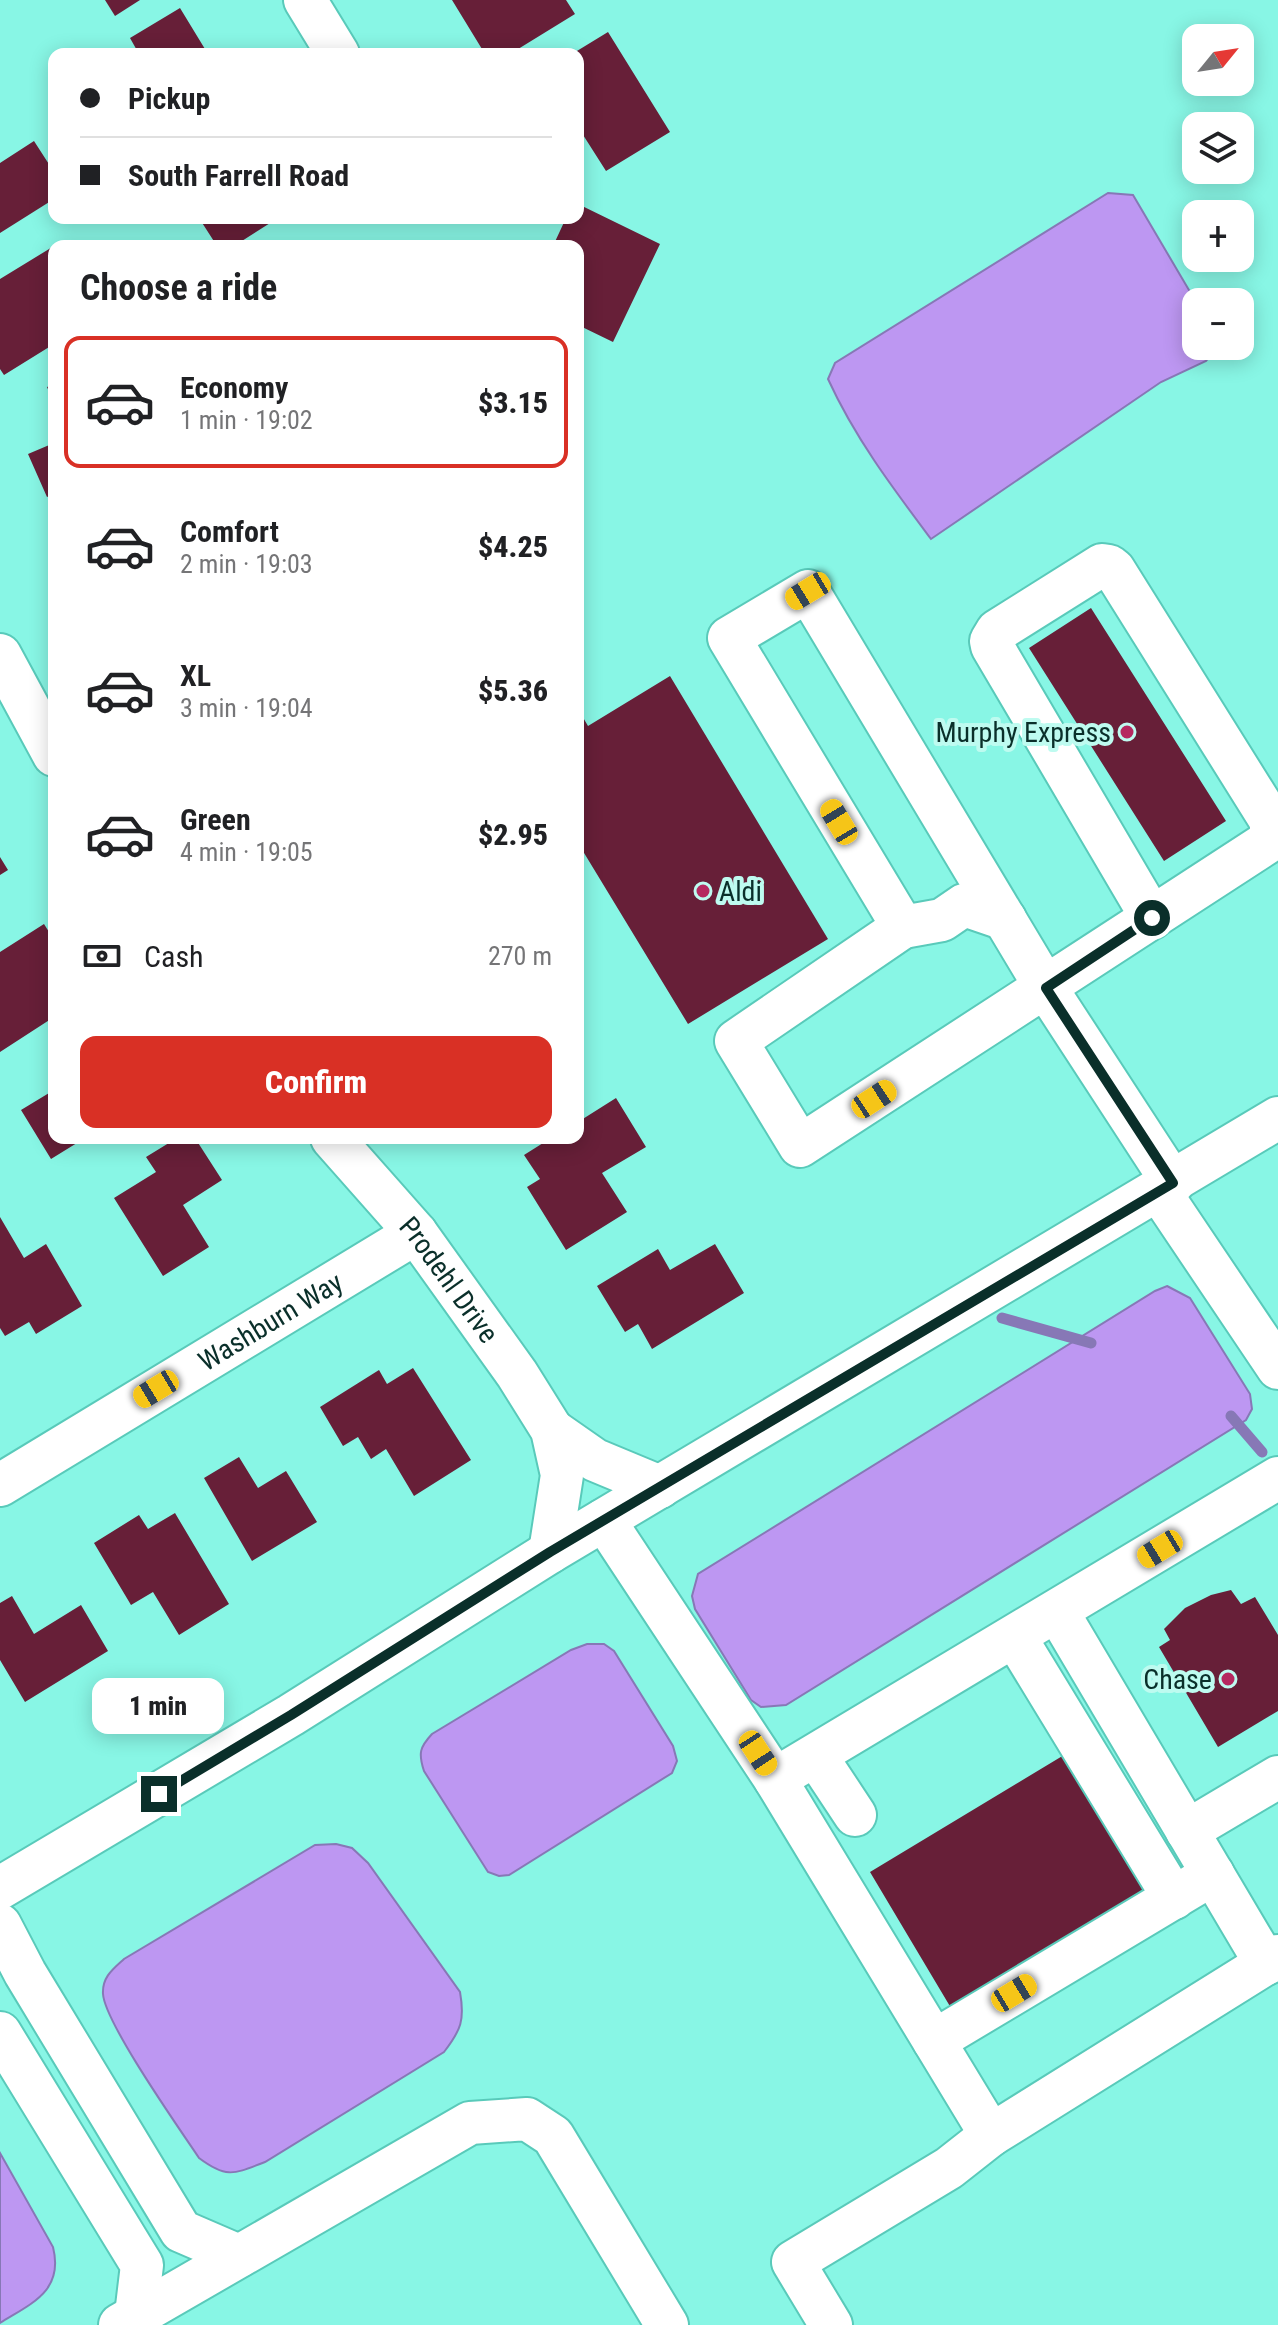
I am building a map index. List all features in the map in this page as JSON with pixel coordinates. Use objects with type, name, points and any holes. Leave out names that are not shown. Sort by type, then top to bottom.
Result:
[{"type":"street","points":[[305,0],[334,48]]},
{"type":"street","points":[[1005,919],[964,905],[942,920],[903,927],[736,1041],[800,1146],[1046,988],[1271,840],[1271,821],[1114,570],[1102,565],[997,631],[991,641],[1152,918]]},
{"type":"street","points":[[903,927],[729,638],[808,591],[1278,1368]]},
{"type":"street","points":[[4,674],[48,745]]},
{"type":"street","points":[[0,1888],[291,1715],[550,1552],[1278,1118]]},
{"type":"street","name":"Prodehl Drive","points":[[337,1144],[416,1233],[517,1374],[552,1430],[562,1475],[550,1552]]},
{"type":"street","name":"Washburn Way","points":[[0,1485],[416,1233]]},
{"type":"street","name":"Prodehl Drive","points":[[552,1430],[595,1460],[660,1487]]},
{"type":"street","points":[[775,1779],[1057,1611],[1273,1492]]},
{"type":"street","points":[[604,1520],[775,1779],[991,2135]]},
{"type":"street","points":[[831,2325],[793,2262],[949,2168],[991,2135],[1272,1960],[1213,1874],[1057,1611]]},
{"type":"street","points":[[1008,1641],[1174,1898]]},
{"type":"street","points":[[816,1756],[855,1815]]},
{"type":"street","points":[[1187,1831],[1278,1777]]},
{"type":"street","points":[[934,2041],[1213,1874]]},
{"type":"street","points":[[0,1925],[25,1973],[181,2231],[239,2256]]},
{"type":"street","points":[[0,2033],[142,2265],[128,2320]]},
{"type":"street","points":[[128,2320],[470,2123],[527,2119],[553,2136],[667,2325]]},
{"type":"shaded area","points":[[1108,193],[1133,195],[1188,288],[1182,288],[1182,360],[1207,360],[1161,382],[931,539],[850,422],[828,379],[835,363]]},
{"type":"shaded area","points":[[1167,1286],[1190,1298],[1250,1394],[1252,1409],[1246,1420],[786,1705],[761,1707],[751,1700],[695,1609],[692,1596],[698,1574]]},
{"type":"shaded area","points":[[587,1644],[604,1644],[614,1651],[673,1746],[677,1761],[672,1773],[509,1875],[499,1876],[488,1872],[424,1771],[421,1759],[423,1747],[432,1734],[571,1650]]},
{"type":"shaded area","points":[[336,1844],[352,1848],[368,1863],[460,1992],[460,2024],[444,2052],[265,2162],[238,2172],[224,2172],[199,2158],[160,2101],[116,2028],[103,1994],[104,1983],[124,1959],[315,1845]]},
{"type":"shaded area","points":[[0,2153],[53,2247],[55,2262],[54,2275],[43,2294],[0,2323]]},
{"type":"building","points":[[105,0],[140,0],[115,16]]},
{"type":"building","points":[[452,0],[566,0],[575,14],[520,48],[481,48]]},
{"type":"building","points":[[180,8],[204,48],[136,48],[130,38]]},
{"type":"building","points":[[608,32],[670,132],[606,171],[584,136],[582,48]]},
{"type":"building","points":[[34,141],[48,163],[48,203],[0,233],[0,163]]},
{"type":"building","points":[[584,207],[660,244],[613,342],[584,328],[584,240],[556,240],[563,224],[584,224]]},
{"type":"building","points":[[203,224],[269,224],[243,240],[213,240]]},
{"type":"building","points":[[48,250],[48,348],[4,375],[0,369],[0,279]]},
{"type":"building","points":[[48,446],[48,497],[47,497],[28,454]]},
{"type":"building","points":[[1091,608],[1226,821],[1164,861],[1029,648]]},
{"type":"building","name":"Aldi","points":[[670,676],[828,939],[688,1024],[584,853],[584,719],[588,726]]},
{"type":"building","points":[[0,857],[8,870],[0,875]]},
{"type":"building","points":[[44,924],[48,930],[48,1021],[0,1052],[0,952]]},
{"type":"building","points":[[48,1094],[48,1144],[75,1144],[51,1159],[21,1110]]},
{"type":"building","points":[[616,1098],[646,1147],[602,1173],[627,1212],[566,1250],[527,1187],[540,1179],[524,1155],[541,1144],[584,1144],[584,1118]]},
{"type":"building","points":[[167,1144],[199,1144],[222,1180],[183,1205],[209,1247],[163,1276],[114,1198],[156,1172],[146,1157]]},
{"type":"building","points":[[0,1217],[24,1258],[46,1244],[82,1306],[36,1334],[29,1322],[5,1336],[0,1328]]},
{"type":"building","points":[[715,1244],[744,1293],[652,1349],[638,1324],[625,1332],[597,1286],[658,1249],[670,1270]]},
{"type":"building","points":[[413,1368],[471,1460],[414,1496],[386,1449],[371,1459],[358,1437],[343,1446],[320,1407],[379,1370],[387,1384]]},
{"type":"building","points":[[239,1457],[258,1488],[286,1471],[317,1522],[252,1561],[204,1478]]},
{"type":"building","points":[[175,1513],[229,1604],[179,1635],[153,1592],[131,1605],[94,1543],[139,1515],[148,1529]]},
{"type":"building","name":"Chase","points":[[1231,1590],[1241,1604],[1255,1597],[1278,1635],[1278,1711],[1218,1747],[1159,1647],[1170,1640],[1164,1629],[1185,1608],[1211,1595]]},
{"type":"building","points":[[12,1596],[34,1634],[81,1605],[108,1651],[25,1702],[0,1660],[0,1603]]},
{"type":"building","points":[[1069,1752],[1148,1887],[951,2008],[870,1872]]},
{"type":"waterway","points":[[1002,1318],[1091,1343]]},
{"type":"waterway","points":[[1231,1416],[1262,1452]]},
{"type":"place","name":"Murphy Express","points":[[1127,732]]},
{"type":"place","name":"Aldi","points":[[703,891]]},
{"type":"place","name":"Chase","points":[[1228,1679]]},
{"type":"route","points":[[159,1794],[550,1552],[1173,1183],[1046,988],[1152,918]]}]
